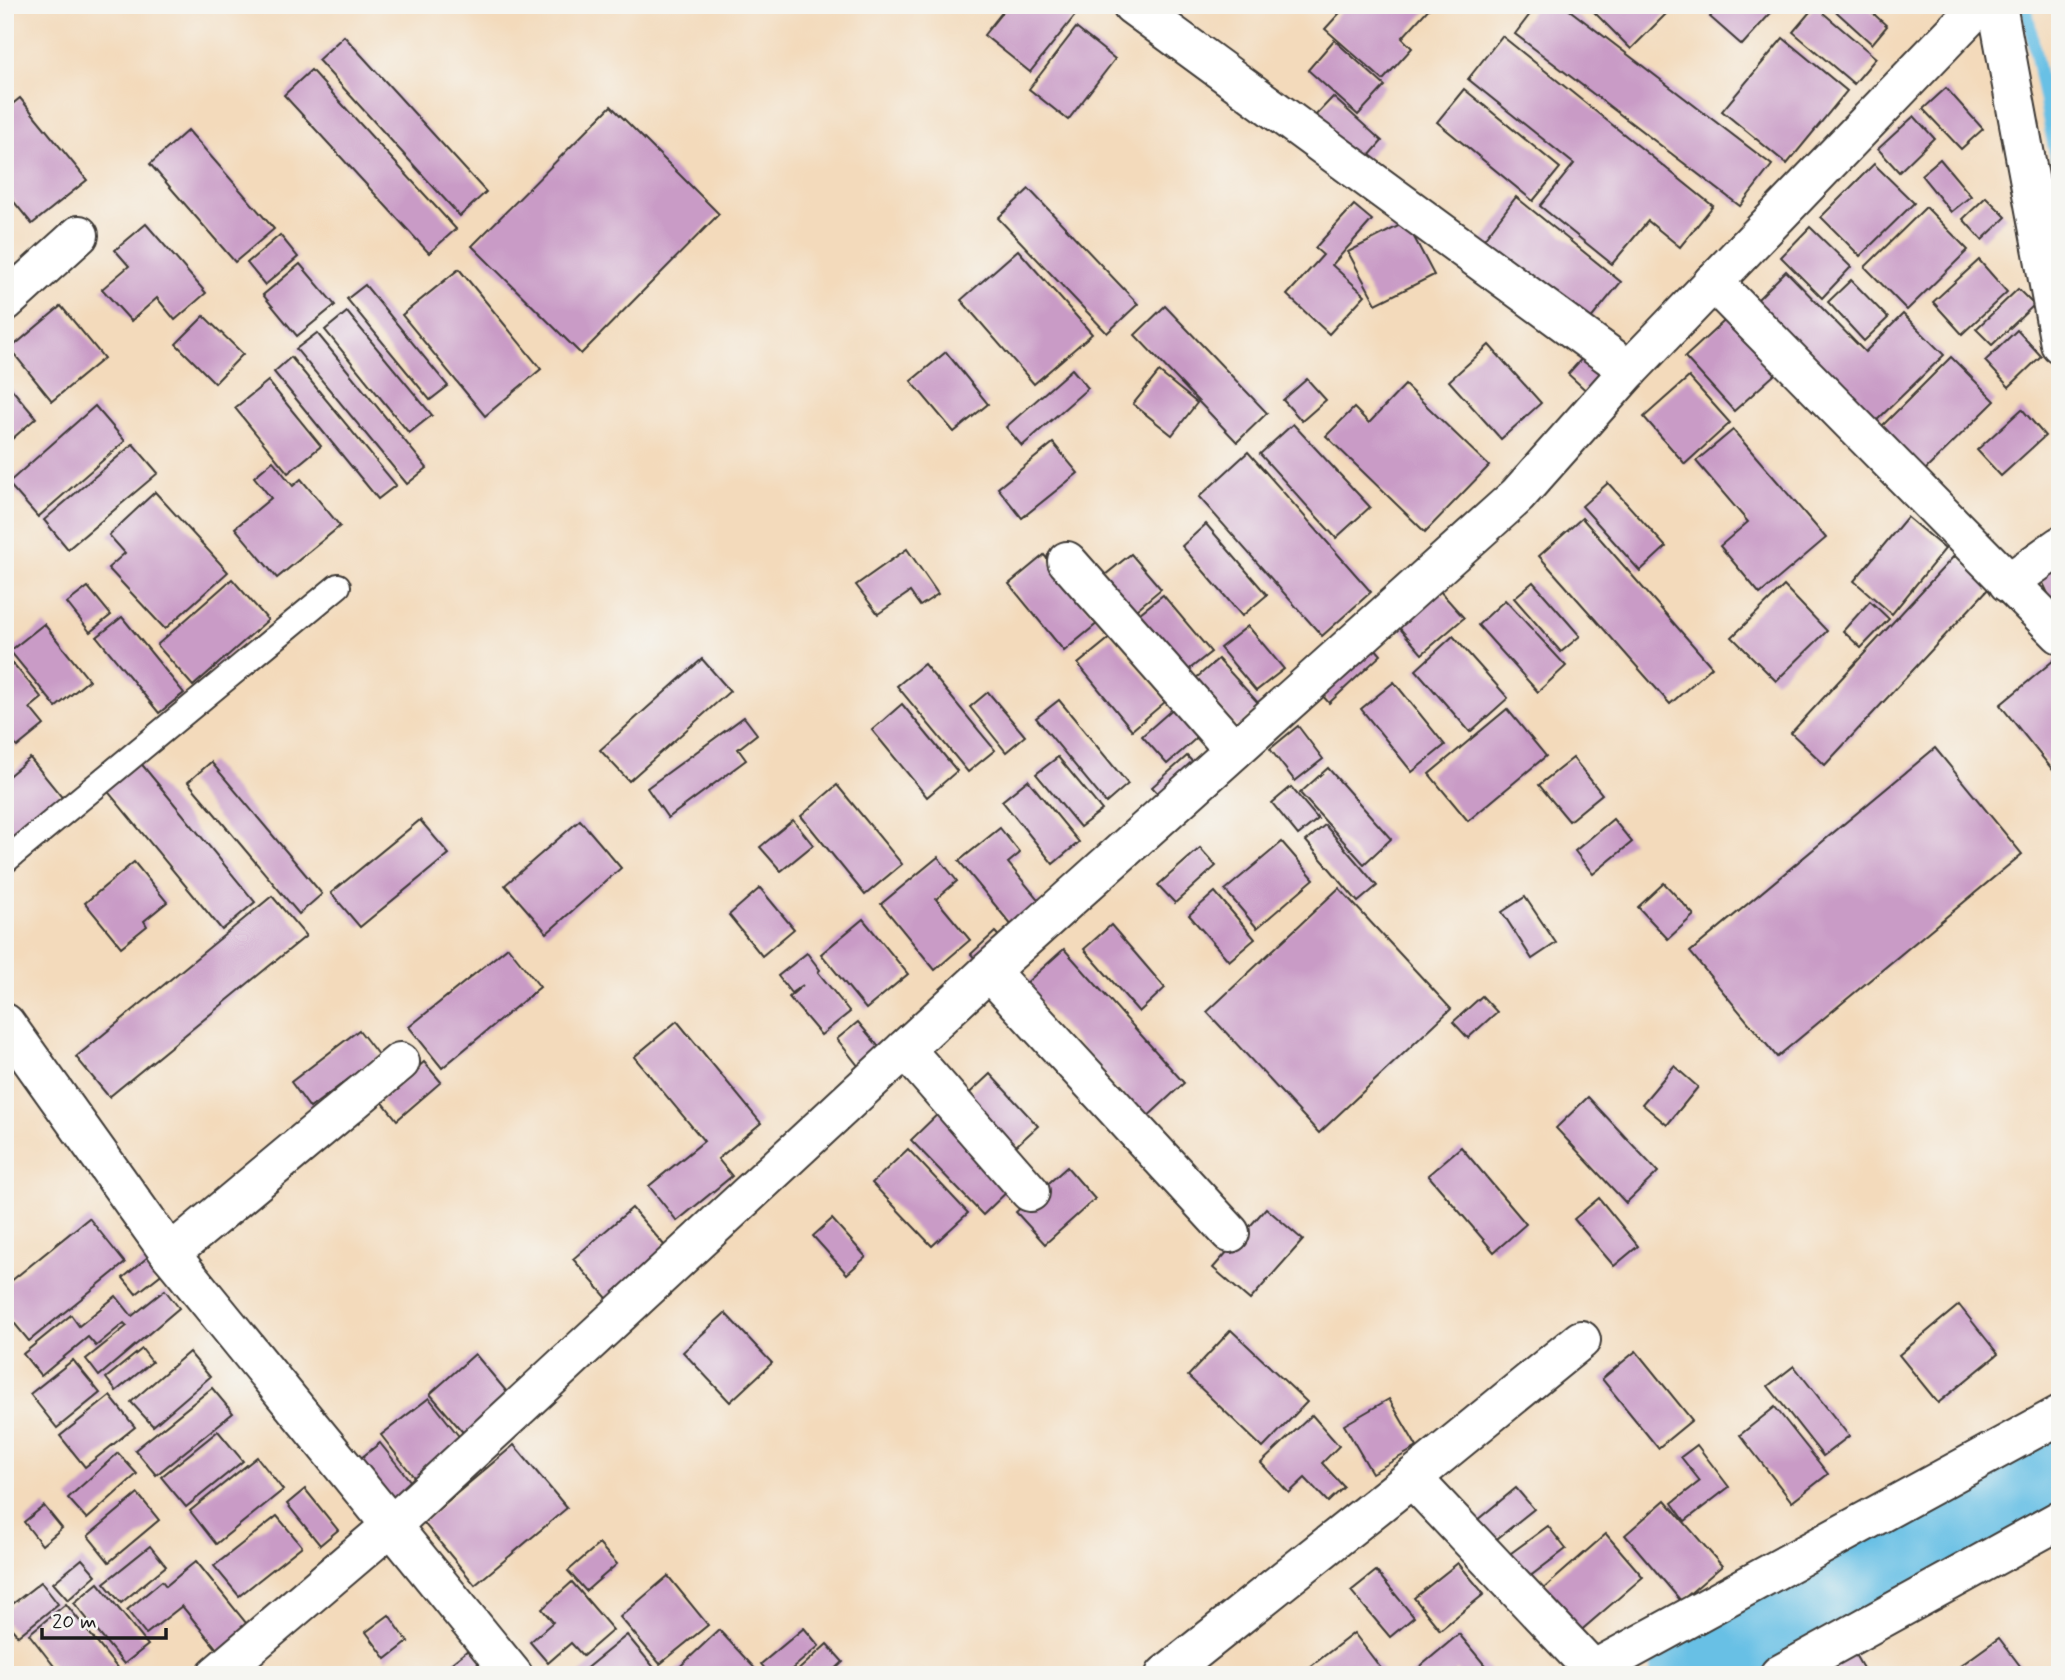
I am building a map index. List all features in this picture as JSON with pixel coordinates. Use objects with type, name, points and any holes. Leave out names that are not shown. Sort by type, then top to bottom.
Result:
[{"type":"street","points":[[1132,5],[1629,370]]},
{"type":"street","points":[[216,1675],[392,1525],[989,971],[1517,496],[1629,370],[1980,5]]},
{"type":"street","points":[[1997,5],[2060,344]]},
{"type":"street","points":[[5,302],[79,235]]},
{"type":"street","points":[[1713,282],[2060,634]]},
{"type":"street","points":[[2008,583],[2060,546]]},
{"type":"street","points":[[1068,561],[1234,750]]},
{"type":"street","points":[[989,971],[1230,1233]]},
{"type":"street","points":[[5,1023],[170,1254],[513,1675]]},
{"type":"street","points":[[905,1049],[1030,1192]]},
{"type":"street","points":[[170,1254],[400,1062]]},
{"type":"street","points":[[1165,1675],[1581,1340]]},
{"type":"street","points":[[1412,1478],[1592,1673],[2060,1415]]},
{"type":"street","points":[[1779,1675],[2060,1520]]},
{"type":"lane","points":[[5,861],[338,586]]},
{"type":"building","points":[[1008,5],[1078,5],[1081,8],[1030,72],[984,35]]},
{"type":"building","points":[[1347,5],[1432,5],[1402,38],[1412,48],[1383,80],[1325,29]]},
{"type":"building","points":[[1537,5],[1563,5],[1772,165],[1740,206],[1515,34]]},
{"type":"building","points":[[1597,5],[1675,5],[1631,49],[1592,10]]},
{"type":"building","points":[[1720,5],[1778,5],[1742,45],[1710,17]]},
{"type":"building","points":[[1829,5],[1864,5],[1887,26],[1872,44]]},
{"type":"building","points":[[1815,6],[1876,58],[1854,84],[1793,32]]},
{"type":"building","points":[[1076,28],[1115,59],[1068,120],[1029,89]]},
{"type":"building","points":[[344,36],[486,192],[460,216],[318,60]]},
{"type":"building","points":[[1502,36],[1713,206],[1680,247],[1648,221],[1612,264],[1540,206],[1574,164],[1468,79]]},
{"type":"building","points":[[1783,38],[1847,91],[1787,164],[1722,111]]},
{"type":"building","points":[[1334,40],[1385,86],[1358,115],[1308,70]]},
{"type":"building","points":[[311,70],[456,229],[429,253],[284,95]]},
{"type":"building","points":[[1946,88],[1983,129],[1961,149],[1923,109]]},
{"type":"building","points":[[1464,89],[1560,168],[1533,201],[1437,122]]},
{"type":"building","points":[[1333,97],[1382,141],[1362,164],[1312,119]]},
{"type":"building","points":[[20,98],[87,180],[32,224],[5,191],[5,110]]},
{"type":"building","points":[[611,106],[719,214],[581,354],[472,246]]},
{"type":"building","points":[[1914,116],[1934,138],[1899,172],[1878,149]]},
{"type":"building","points":[[188,130],[274,229],[235,262],[150,164]]},
{"type":"building","points":[[1940,159],[1971,196],[1951,212],[1921,175]]},
{"type":"building","points":[[1874,164],[1914,203],[1860,256],[1821,217]]},
{"type":"building","points":[[1029,189],[1138,304],[1107,333],[998,218]]},
{"type":"building","points":[[1516,197],[1621,282],[1585,326],[1481,243]]},
{"type":"building","points":[[1986,197],[2006,217],[1982,240],[1963,219]]},
{"type":"building","points":[[1354,205],[1372,220],[1332,265],[1365,295],[1329,334],[1287,295],[1323,255],[1315,248]]},
{"type":"building","points":[[1926,207],[1968,250],[1907,310],[1865,267]]},
{"type":"building","points":[[1406,222],[1434,275],[1376,304],[1348,252]]},
{"type":"building","points":[[146,224],[206,293],[175,320],[157,298],[131,321],[102,289],[129,266],[115,250]]},
{"type":"building","points":[[1810,227],[1851,267],[1822,298],[1781,257]]},
{"type":"building","points":[[280,235],[298,257],[265,285],[247,263]]},
{"type":"building","points":[[1018,250],[1092,334],[1034,384],[961,300]]},
{"type":"building","points":[[1979,260],[2007,292],[1962,334],[1933,302]]},
{"type":"building","points":[[300,264],[335,305],[297,336],[263,295]]},
{"type":"building","points":[[459,269],[541,369],[485,416],[402,315]]},
{"type":"building","points":[[1786,271],[1865,352],[1903,314],[1944,355],[1872,425],[1754,303]]},
{"type":"building","points":[[1851,280],[1888,318],[1864,341],[1828,302]]},
{"type":"building","points":[[365,285],[448,386],[430,400],[347,299]]},
{"type":"building","points":[[2018,289],[2034,305],[1992,345],[1976,329]]},
{"type":"building","points":[[61,306],[104,358],[52,401],[10,349]]},
{"type":"building","points":[[1165,306],[1267,413],[1237,442],[1135,335]]},
{"type":"building","points":[[347,312],[432,415],[409,433],[325,330]]},
{"type":"building","points":[[1733,313],[1783,367],[1734,411],[1685,357]]},
{"type":"building","points":[[204,316],[243,354],[215,383],[176,344]]},
{"type":"building","points":[[2017,330],[2041,356],[2009,387],[1985,361]]},
{"type":"building","points":[[317,333],[427,468],[407,484],[296,349]]},
{"type":"building","points":[[1489,345],[1541,403],[1501,439],[1449,381]]},
{"type":"building","points":[[946,352],[988,404],[954,432],[911,381]]},
{"type":"building","points":[[1585,355],[1608,377],[1591,395],[1568,374]]},
{"type":"building","points":[[291,357],[396,485],[378,499],[274,372]]},
{"type":"building","points":[[1951,357],[1995,401],[1920,475],[1876,432]]},
{"type":"building","points":[[1072,369],[1088,388],[1022,446],[1006,427]]},
{"type":"building","points":[[1159,372],[1197,403],[1172,435],[1133,404]]},
{"type":"building","points":[[1689,377],[1730,423],[1685,464],[1644,417]]},
{"type":"building","points":[[1307,379],[1326,400],[1302,421],[1283,400]]},
{"type":"building","points":[[5,381],[36,418],[12,439],[5,431]]},
{"type":"building","points":[[268,381],[321,446],[288,473],[235,408]]},
{"type":"building","points":[[1405,385],[1489,466],[1425,532],[1326,436],[1354,408],[1369,423]]},
{"type":"building","points":[[95,406],[125,441],[38,517],[8,483]]},
{"type":"building","points":[[2022,409],[2045,436],[2001,476],[1977,450]]},
{"type":"building","points":[[1293,424],[1370,507],[1336,538],[1260,454]]},
{"type":"building","points":[[1733,430],[1826,538],[1760,594],[1720,546],[1748,522],[1696,461]]},
{"type":"building","points":[[1053,443],[1078,473],[1022,518],[998,488]]},
{"type":"building","points":[[133,444],[158,473],[68,549],[44,520]]},
{"type":"building","points":[[1248,452],[1371,592],[1322,636],[1199,497]]},
{"type":"building","points":[[273,461],[293,486],[301,479],[340,526],[277,578],[235,528],[271,498],[254,477]]},
{"type":"building","points":[[1608,483],[1666,547],[1640,571],[1582,506]]},
{"type":"building","points":[[155,492],[228,572],[165,629],[108,568],[125,553],[109,535]]},
{"type":"building","points":[[1907,517],[1945,549],[1892,614],[1854,581]]},
{"type":"building","points":[[1582,518],[1712,667],[1670,704],[1539,556]]},
{"type":"building","points":[[1206,524],[1267,595],[1242,616],[1182,546]]},
{"type":"building","points":[[907,549],[938,594],[920,606],[910,592],[878,614],[856,585]]},
{"type":"building","points":[[1131,554],[1161,589],[1124,620],[1094,584]]},
{"type":"building","points":[[1044,555],[1099,622],[1064,651],[1009,584]]},
{"type":"building","points":[[1955,555],[1990,587],[1825,765],[1791,733]]},
{"type":"building","points":[[2060,555],[2060,619],[2035,566]]},
{"type":"building","points":[[232,579],[268,620],[193,686],[157,645]]},
{"type":"building","points":[[1533,582],[1580,636],[1561,652],[1514,598]]},
{"type":"building","points":[[1784,586],[1827,631],[1776,681],[1732,637]]},
{"type":"building","points":[[88,587],[111,615],[90,632],[67,603]]},
{"type":"building","points":[[1439,590],[1464,618],[1422,654],[1397,625]]},
{"type":"building","points":[[1163,595],[1211,652],[1182,675],[1135,617]]},
{"type":"building","points":[[1505,600],[1566,666],[1538,692],[1478,625]]},
{"type":"building","points":[[1870,601],[1889,619],[1861,648],[1843,631]]},
{"type":"building","points":[[122,617],[184,693],[159,713],[97,637]]},
{"type":"building","points":[[44,624],[89,680],[56,707],[10,651]]},
{"type":"building","points":[[1248,626],[1284,669],[1256,691],[1220,648]]},
{"type":"building","points":[[1453,636],[1508,698],[1470,732],[1416,670]]},
{"type":"building","points":[[1111,637],[1165,702],[1132,730],[1078,664]]},
{"type":"building","points":[[1367,639],[1381,655],[1329,703],[1315,687]]},
{"type":"building","points":[[2060,655],[2060,779],[2000,705]]},
{"type":"building","points":[[702,659],[730,691],[629,781],[600,750]]},
{"type":"building","points":[[1218,659],[1261,706],[1237,727],[1195,679]]},
{"type":"building","points":[[11,661],[42,698],[30,708],[44,725],[17,747],[5,733],[5,666]]},
{"type":"building","points":[[924,664],[995,750],[968,772],[897,686]]},
{"type":"building","points":[[1394,682],[1445,745],[1412,772],[1361,709]]},
{"type":"building","points":[[988,692],[1025,736],[1006,752],[970,707]]},
{"type":"building","points":[[1059,700],[1128,784],[1106,803],[1036,718]]},
{"type":"building","points":[[902,704],[957,771],[927,797],[872,730]]},
{"type":"building","points":[[1176,706],[1201,734],[1167,764],[1142,736]]},
{"type":"building","points":[[1507,709],[1546,756],[1468,821],[1429,774]]},
{"type":"building","points":[[744,717],[757,734],[738,749],[746,760],[668,818],[647,788]]},
{"type":"building","points":[[1298,726],[1323,759],[1295,781],[1270,749]]},
{"type":"building","points":[[1935,748],[2022,854],[1777,1057],[1690,952]]},
{"type":"building","points":[[1187,756],[1201,771],[1166,802],[1152,787]]},
{"type":"building","points":[[1058,757],[1102,810],[1080,827],[1036,774]]},
{"type":"building","points":[[30,758],[65,801],[15,842],[5,830],[5,779]]},
{"type":"building","points":[[1573,758],[1602,794],[1569,821],[1539,785]]},
{"type":"building","points":[[139,761],[255,902],[222,930],[105,788]]},
{"type":"building","points":[[211,762],[322,894],[299,914],[188,782]]},
{"type":"building","points":[[1328,768],[1391,839],[1364,864],[1300,793]]},
{"type":"building","points":[[1028,780],[1079,842],[1053,864],[1002,801]]},
{"type":"building","points":[[837,785],[902,864],[865,895],[801,816]]},
{"type":"building","points":[[1291,787],[1318,819],[1298,835],[1272,803]]},
{"type":"building","points":[[1613,819],[1632,842],[1593,874],[1575,851]]},
{"type":"building","points":[[420,820],[449,854],[360,927],[331,893]]},
{"type":"building","points":[[580,820],[621,868],[547,933],[505,885]]},
{"type":"building","points":[[793,820],[813,845],[781,871],[760,847]]},
{"type":"building","points":[[1325,825],[1377,886],[1358,902],[1306,841]]},
{"type":"building","points":[[1000,828],[1020,853],[1008,863],[1046,909],[1017,932],[959,861]]},
{"type":"building","points":[[1282,842],[1314,879],[1257,928],[1225,890]]},
{"type":"building","points":[[1200,848],[1216,866],[1175,903],[1158,885]]},
{"type":"building","points":[[938,857],[957,881],[936,899],[970,940],[935,970],[881,904]]},
{"type":"building","points":[[134,862],[167,902],[144,921],[147,926],[121,947],[85,903]]},
{"type":"building","points":[[1664,883],[1694,915],[1668,939],[1638,907]]},
{"type":"building","points":[[760,888],[794,929],[762,956],[729,915]]},
{"type":"building","points":[[1339,888],[1451,1009],[1319,1133],[1207,1012]]},
{"type":"building","points":[[1215,892],[1255,939],[1229,961],[1189,915]]},
{"type":"building","points":[[272,896],[306,936],[109,1097],[76,1057]]},
{"type":"building","points":[[1525,897],[1556,943],[1532,959],[1502,912]]},
{"type":"building","points":[[863,919],[908,974],[866,1009],[821,954]]},
{"type":"building","points":[[1111,925],[1165,988],[1139,1012],[1084,949]]},
{"type":"building","points":[[995,932],[1010,949],[985,970],[971,954]]},
{"type":"building","points":[[508,947],[540,987],[442,1068],[409,1027]]},
{"type":"building","points":[[1064,949],[1184,1083],[1145,1119],[1025,984]]},
{"type":"building","points":[[807,953],[820,970],[818,972],[850,1012],[821,1035],[789,997],[803,985],[791,993],[778,976]]},
{"type":"building","points":[[1482,996],[1497,1012],[1468,1038],[1453,1022]]},
{"type":"building","points":[[677,1021],[761,1123],[718,1159],[732,1176],[677,1221],[649,1186],[704,1141],[634,1057]]},
{"type":"building","points":[[858,1022],[889,1059],[867,1077],[837,1039]]},
{"type":"building","points":[[359,1030],[379,1056],[310,1108],[291,1082]]},
{"type":"building","points":[[424,1062],[441,1082],[397,1120],[381,1100]]},
{"type":"building","points":[[1674,1066],[1698,1087],[1667,1125],[1642,1104]]},
{"type":"building","points":[[990,1074],[1038,1126],[1007,1154],[960,1102]]},
{"type":"building","points":[[1588,1097],[1658,1172],[1626,1203],[1556,1128]]},
{"type":"building","points":[[945,1107],[1017,1182],[983,1215],[911,1140]]},
{"type":"building","points":[[1461,1147],[1526,1224],[1494,1252],[1428,1175]]},
{"type":"building","points":[[908,1149],[968,1213],[932,1246],[872,1183]]},
{"type":"building","points":[[1067,1167],[1095,1199],[1045,1244],[1016,1212]]},
{"type":"building","points":[[1599,1198],[1638,1246],[1614,1266],[1574,1219]]},
{"type":"building","points":[[632,1208],[671,1253],[612,1304],[573,1259]]},
{"type":"building","points":[[1266,1208],[1303,1240],[1250,1300],[1213,1268]]},
{"type":"building","points":[[89,1218],[125,1263],[29,1341],[5,1312],[5,1286]]},
{"type":"building","points":[[832,1219],[866,1257],[847,1274],[813,1236]]},
{"type":"building","points":[[155,1251],[169,1268],[136,1294],[123,1278]]},
{"type":"building","points":[[165,1290],[179,1308],[99,1376],[86,1359],[127,1326],[124,1323],[96,1346],[88,1337],[41,1376],[23,1354],[71,1315],[79,1326],[116,1296],[132,1316]]},
{"type":"building","points":[[1959,1305],[1998,1354],[1938,1403],[1899,1355]]},
{"type":"building","points":[[725,1313],[772,1363],[730,1402],[683,1352]]},
{"type":"building","points":[[1231,1330],[1307,1402],[1263,1448],[1188,1376]]},
{"type":"building","points":[[142,1349],[152,1362],[116,1391],[106,1378]]},
{"type":"building","points":[[1636,1351],[1692,1420],[1658,1448],[1602,1379]]},
{"type":"building","points":[[189,1352],[210,1377],[153,1426],[131,1402]]},
{"type":"building","points":[[475,1354],[512,1398],[467,1437],[430,1394]]},
{"type":"building","points":[[73,1360],[100,1393],[57,1428],[30,1394]]},
{"type":"building","points":[[1794,1366],[1849,1436],[1823,1456],[1768,1386]]},
{"type":"building","points":[[212,1388],[233,1413],[156,1475],[135,1450]]},
{"type":"building","points":[[110,1396],[135,1427],[85,1467],[60,1436]]},
{"type":"building","points":[[429,1398],[465,1444],[417,1481],[381,1435]]},
{"type":"building","points":[[1389,1399],[1417,1447],[1372,1473],[1344,1425]]},
{"type":"building","points":[[1775,1407],[1828,1474],[1792,1502],[1740,1435]]},
{"type":"building","points":[[1312,1415],[1339,1446],[1322,1463],[1344,1487],[1328,1502],[1305,1478],[1289,1493],[1261,1463]]},
{"type":"building","points":[[218,1431],[243,1461],[186,1507],[161,1477]]},
{"type":"building","points":[[380,1443],[415,1487],[390,1506],[356,1462]]},
{"type":"building","points":[[514,1445],[567,1508],[475,1585],[423,1522]]},
{"type":"building","points":[[1697,1445],[1729,1487],[1685,1521],[1672,1503],[1700,1481],[1681,1457]]},
{"type":"building","points":[[118,1453],[137,1474],[87,1519],[68,1498]]},
{"type":"building","points":[[257,1457],[283,1490],[216,1544],[190,1511]]},
{"type":"building","points":[[1516,1488],[1534,1509],[1493,1542],[1476,1521]]},
{"type":"building","points":[[305,1489],[338,1530],[320,1545],[287,1504]]},
{"type":"building","points":[[138,1494],[159,1520],[109,1562],[88,1536]]},
{"type":"building","points":[[1665,1500],[1722,1566],[1681,1601],[1625,1535]]},
{"type":"building","points":[[44,1506],[62,1528],[42,1545],[24,1522]]},
{"type":"building","points":[[277,1516],[302,1546],[239,1596],[214,1566]]},
{"type":"building","points":[[1548,1526],[1566,1549],[1525,1580],[1507,1556]]},
{"type":"building","points":[[1606,1534],[1643,1577],[1578,1633],[1542,1590]]},
{"type":"building","points":[[599,1544],[617,1564],[586,1591],[568,1571]]},
{"type":"building","points":[[150,1546],[166,1566],[121,1603],[104,1583]]},
{"type":"building","points":[[82,1559],[96,1575],[68,1600],[53,1583]]},
{"type":"building","points":[[196,1561],[255,1634],[225,1659],[182,1606],[146,1634],[127,1610],[162,1581],[166,1586]]},
{"type":"building","points":[[1458,1563],[1484,1594],[1440,1630],[1414,1598]]},
{"type":"building","points":[[1376,1571],[1414,1617],[1390,1637],[1351,1591]]},
{"type":"building","points":[[668,1576],[708,1625],[660,1664],[620,1617]]},
{"type":"building","points":[[41,1582],[58,1604],[18,1636],[5,1621],[5,1610]]},
{"type":"building","points":[[572,1582],[613,1630],[583,1656],[571,1643],[548,1663],[530,1642],[553,1622],[542,1609]]},
{"type":"building","points":[[98,1583],[148,1645],[124,1664],[74,1603]]},
{"type":"building","points":[[66,1604],[123,1675],[61,1675],[29,1634]]},
{"type":"building","points":[[389,1615],[408,1642],[386,1659],[366,1632]]},
{"type":"building","points":[[804,1628],[819,1646],[785,1675],[770,1675],[761,1664]]},
{"type":"building","points":[[719,1630],[761,1675],[671,1675]]},
{"type":"building","points":[[1354,1633],[1386,1675],[1316,1675],[1310,1667]]},
{"type":"building","points":[[1459,1634],[1493,1675],[1461,1675],[1457,1670],[1451,1675],[1410,1675]]},
{"type":"building","points":[[627,1635],[656,1670],[651,1675],[578,1675]]},
{"type":"building","points":[[1999,1638],[2027,1675],[1960,1675],[1956,1669]]},
{"type":"building","points":[[827,1644],[843,1662],[829,1675],[793,1675]]},
{"type":"building","points":[[472,1647],[494,1675],[448,1675],[444,1669]]},
{"type":"building","points":[[1854,1653],[1867,1675],[1821,1675]]},
{"type":"waterway","points":[[2026,5],[2060,179]]},
{"type":"waterway","points":[[1687,1675],[2060,1469]]}]
